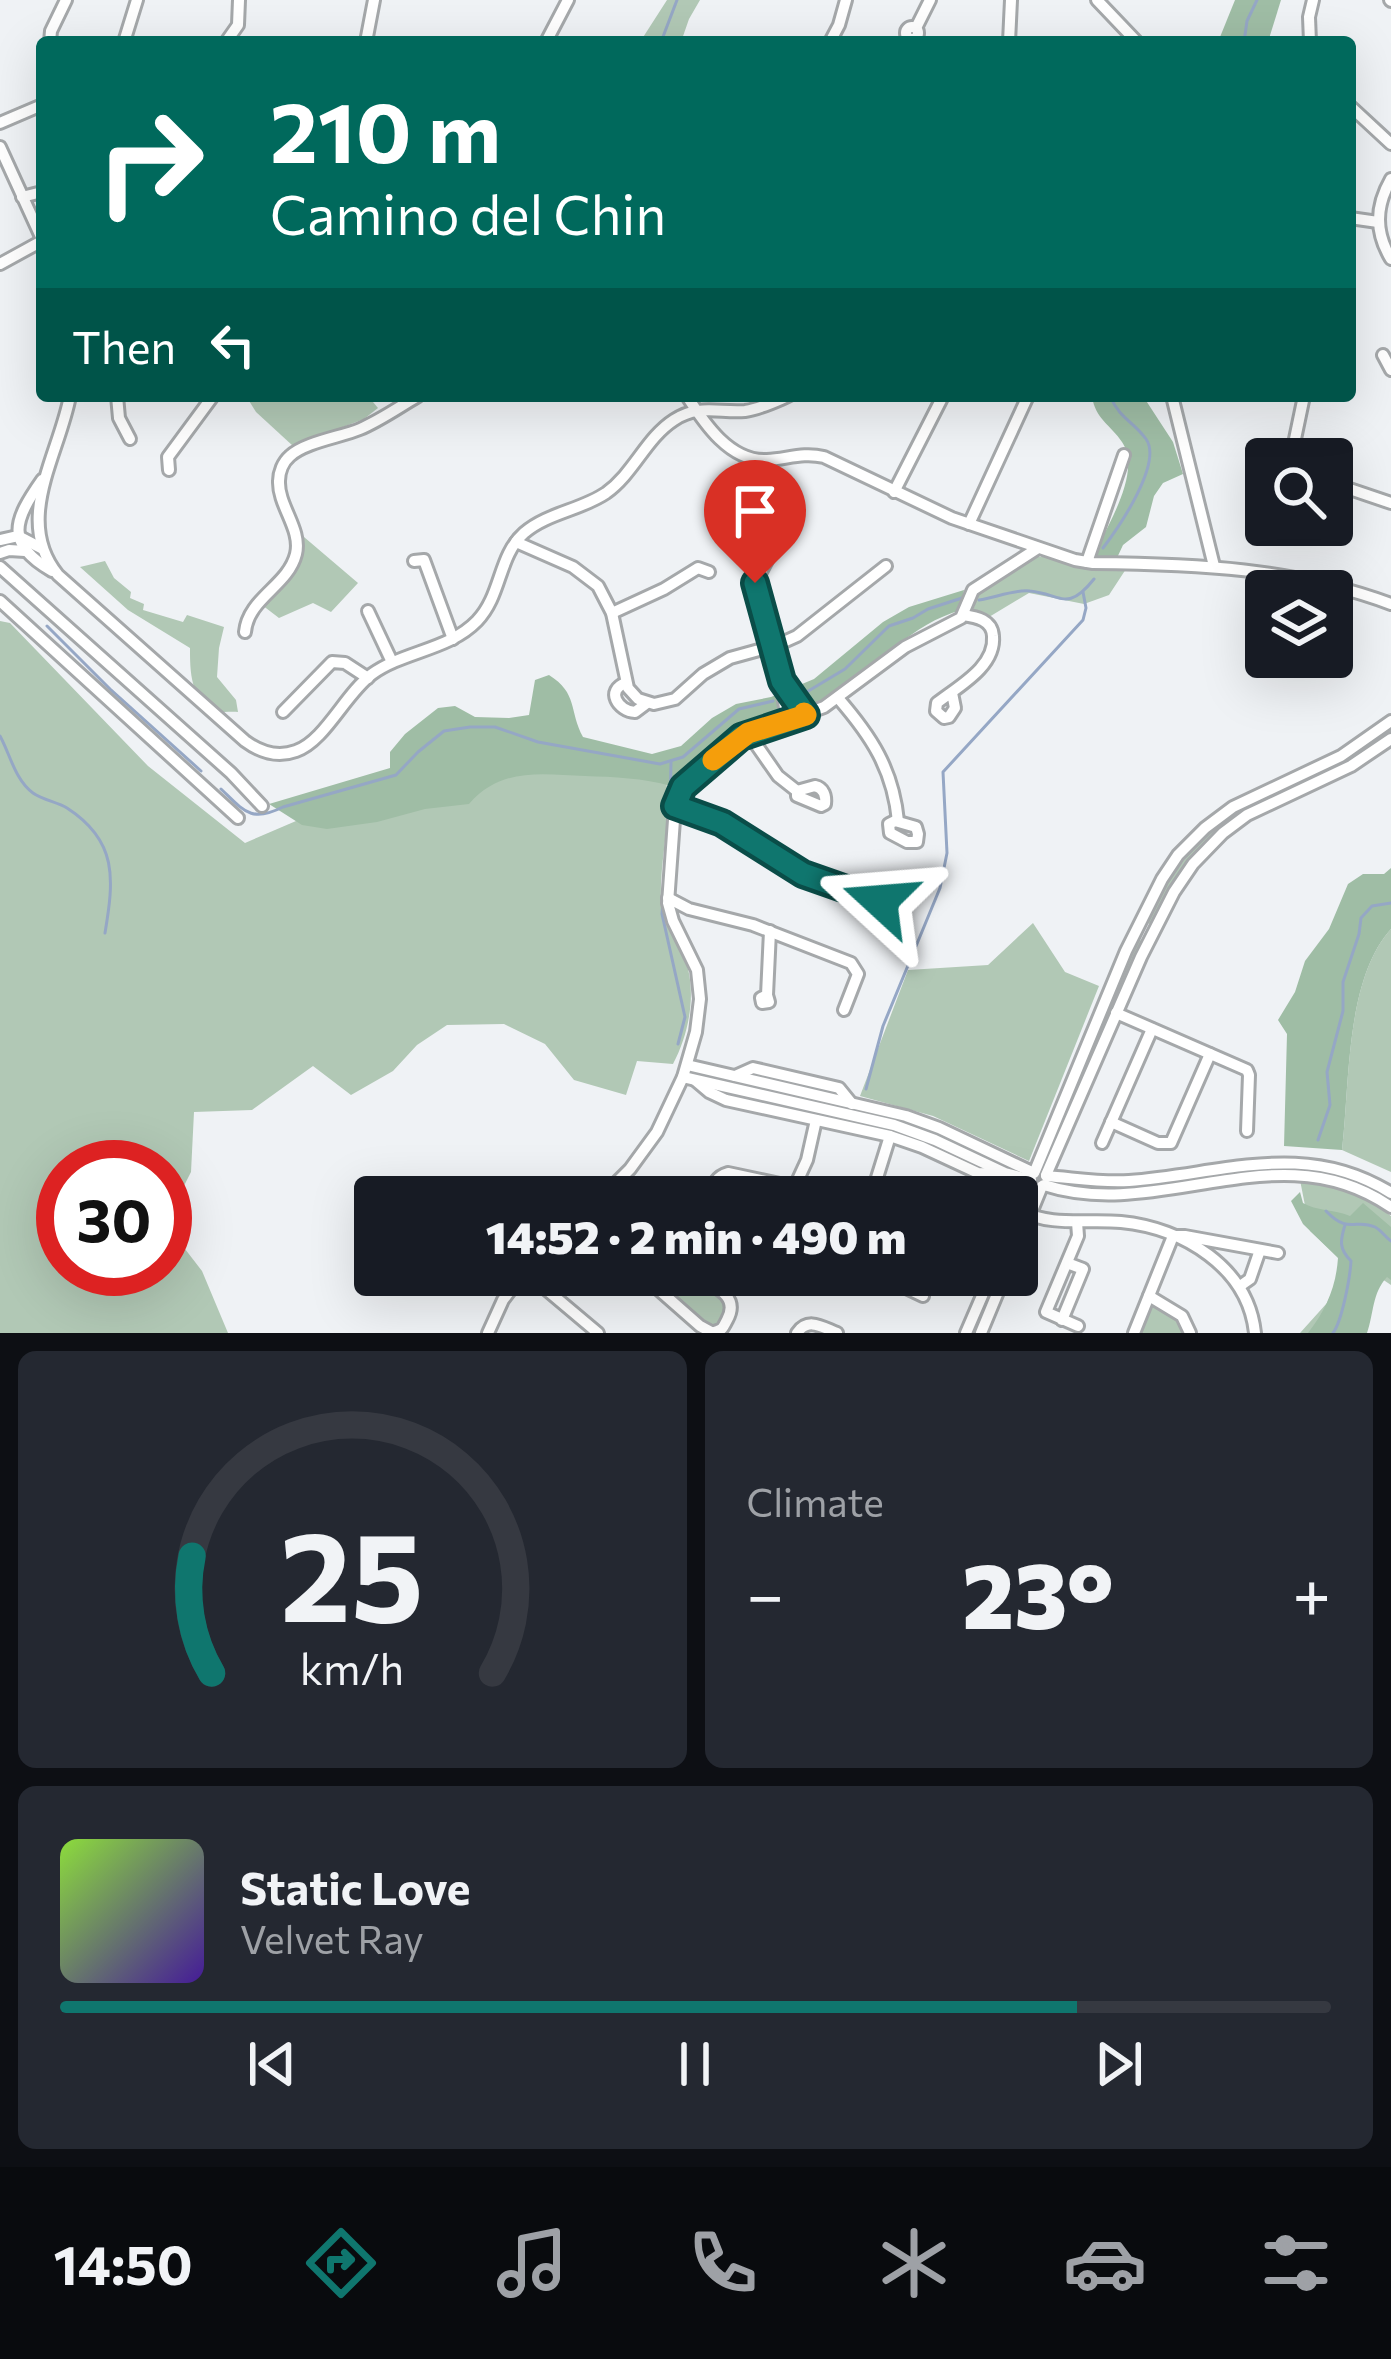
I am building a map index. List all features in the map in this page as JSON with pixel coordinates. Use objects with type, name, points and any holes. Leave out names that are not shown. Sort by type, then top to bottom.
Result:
[{"type":"street","points":[[51,36],[66,0]]},
{"type":"street","points":[[126,36],[137,0]]},
{"type":"street","points":[[367,36],[374,0]]},
{"type":"street","points":[[549,36],[568,0]]},
{"type":"street","points":[[834,36],[846,0]]},
{"type":"street","points":[[916,28],[930,0]]},
{"type":"street","points":[[1009,36],[1011,0]]},
{"type":"street","points":[[1097,0],[1131,36]]},
{"type":"street","points":[[1310,36],[1313,0]]},
{"type":"street","points":[[230,36],[238,25],[241,1]]},
{"type":"street","points":[[0,123],[36,108]]},
{"type":"street","points":[[1356,112],[1391,144]]},
{"type":"street","points":[[0,147],[36,227]]},
{"type":"street","points":[[1391,179],[1378,222],[1391,260]]},
{"type":"street","points":[[23,200],[36,195]]},
{"type":"street","points":[[1356,219],[1378,222]]},
{"type":"street","points":[[0,264],[36,243]]},
{"type":"street","points":[[1383,355],[1391,370]]},
{"type":"street","points":[[58,575],[41,548],[37,521],[68,402]]},
{"type":"street","points":[[117,402],[118,418],[130,439]]},
{"type":"street","points":[[169,470],[168,457],[209,402]]},
{"type":"street","points":[[245,632],[248,615],[296,555],[296,537],[279,487],[286,459],[367,426],[408,402]]},
{"type":"street","points":[[691,402],[709,427],[747,458],[801,454],[831,459],[894,492],[1038,548],[1087,562],[1214,566],[1319,583],[1391,604]]},
{"type":"street","points":[[730,411],[732,402]]},
{"type":"street","points":[[47,473],[22,509],[18,536],[25,551],[245,741],[264,752],[289,754],[310,744],[368,678],[392,662],[453,638],[476,622],[488,607],[516,542],[539,524],[610,490],[668,424],[696,410],[750,410],[766,402]]},
{"type":"street","points":[[894,492],[940,402]]},
{"type":"street","points":[[969,524],[1025,402]]},
{"type":"street","points":[[1173,402],[1214,566]]},
{"type":"street","points":[[1295,438],[1303,402]]},
{"type":"street","points":[[709,427],[716,409]]},
{"type":"street","points":[[1087,562],[1124,454]]},
{"type":"street","points":[[1353,490],[1391,503]]},
{"type":"street","points":[[787,721],[782,681],[755,583],[782,532],[795,518]]},
{"type":"street","points":[[0,540],[18,536],[41,548]]},
{"type":"street","points":[[516,542],[586,575],[600,590],[611,614],[624,676],[634,696],[647,704],[670,701],[723,662],[806,631],[886,566]]},
{"type":"street","points":[[623,1176],[649,1144],[688,1074],[698,1025],[699,978],[670,914],[668,898],[679,793],[748,733],[806,715],[838,698],[905,647],[963,615],[973,590],[1038,548]]},
{"type":"street","points":[[0,553],[25,551]]},
{"type":"street","points":[[414,562],[424,560],[453,638]]},
{"type":"street","points":[[0,567],[262,806]]},
{"type":"street","points":[[611,614],[698,568],[710,572]]},
{"type":"street","points":[[0,601],[238,818]]},
{"type":"street","points":[[368,611],[392,662]]},
{"type":"street","points":[[952,693],[981,667],[993,644],[988,623],[963,615]]},
{"type":"street","points":[[283,712],[332,662],[345,663],[368,678]]},
{"type":"street","points":[[782,681],[806,715]]},
{"type":"street","points":[[838,698],[885,765],[898,821]]},
{"type":"street","points":[[1039,1178],[1152,934],[1174,892],[1203,853],[1270,797],[1391,721]]},
{"type":"street","points":[[748,733],[778,776],[796,791]]},
{"type":"street","points":[[1039,1178],[1137,928],[1187,844],[1222,814],[1351,766],[1391,739]]},
{"type":"street","points":[[212,792],[231,773]]},
{"type":"street","points":[[675,806],[722,823],[788,872],[890,901]]},
{"type":"street","points":[[668,898],[689,909],[770,931],[855,966],[857,977],[844,1010]]},
{"type":"street","points":[[670,914],[689,909]]},
{"type":"street","points":[[1137,928],[1152,934]]},
{"type":"street","points":[[767,995],[770,931]]},
{"type":"street","points":[[1116,1013],[1247,1070],[1247,1131]]},
{"type":"street","points":[[1102,1143],[1152,1029]]},
{"type":"street","points":[[1111,1121],[1159,1143],[1171,1143],[1210,1054]]},
{"type":"street","points":[[688,1074],[734,1076],[753,1068],[841,1089],[852,1104],[923,1122],[1073,1192],[1114,1193],[1298,1174],[1342,1182],[1391,1207]]},
{"type":"street","points":[[688,1074],[720,1098],[890,1136],[978,1173],[1005,1173]]},
{"type":"street","points":[[688,1074],[909,1130],[1005,1173],[1128,1181],[1304,1162],[1353,1173],[1391,1193]]},
{"type":"street","points":[[799,1176],[816,1120]]},
{"type":"street","points":[[879,1176],[890,1136]]},
{"type":"street","points":[[1038,1216],[1129,1223],[1173,1236],[1219,1262],[1240,1286],[1255,1333]]},
{"type":"street","points":[[1078,1222],[1078,1236],[1067,1263],[1083,1270],[1062,1320],[1078,1326]]},
{"type":"street","points":[[1173,1236],[1278,1253]]},
{"type":"street","points":[[1134,1333],[1173,1236]]},
{"type":"street","points":[[1240,1286],[1250,1280],[1260,1250]]},
{"type":"street","points":[[488,1333],[507,1296]]},
{"type":"street","points":[[548,1296],[578,1323],[598,1333]]},
{"type":"street","points":[[666,1296],[711,1332],[722,1328],[732,1305],[726,1296]]},
{"type":"street","points":[[965,1333],[982,1296]]},
{"type":"street","points":[[981,1333],[996,1296]]},
{"type":"street","points":[[1148,1296],[1182,1316],[1190,1333]]},
{"type":"street","points":[[797,1333],[802,1326],[813,1324],[837,1333]]},
{"type":"green space","points":[[667,0],[700,0],[683,36],[644,36]]},
{"type":"green space","points":[[1235,0],[1281,0],[1270,36],[1220,36]]},
{"type":"green space","points":[[250,402],[373,402],[378,408],[364,419],[293,446]]},
{"type":"green space","points":[[1094,402],[1147,402],[1173,442],[1183,474],[1163,483],[1154,496],[1146,527],[1123,545],[1116,560],[1093,557],[1120,500],[1127,454]]},
{"type":"green space","points":[[304,537],[358,583],[331,612],[313,603],[279,618],[262,605],[296,566]]},
{"type":"green space","points":[[1036,557],[1126,569],[1109,595],[1084,604],[1029,593],[989,617],[973,611],[978,592]]},
{"type":"green space","points":[[105,561],[114,578],[131,592],[130,598],[144,604],[143,610],[183,622],[187,615],[224,627],[217,677],[236,700],[238,712],[219,712],[201,700],[193,684],[190,648],[128,610],[80,567]]},
{"type":"green space","points":[[964,590],[961,610],[911,635],[827,699],[734,734],[671,786],[618,777],[522,775],[494,784],[469,804],[327,829],[302,825],[269,804],[390,768],[390,752],[438,708],[455,706],[475,717],[529,715],[535,680],[549,675],[569,696],[583,737],[652,754],[681,746],[736,704],[771,697],[814,679],[883,622],[909,607]]},
{"type":"green space","points":[[0,621],[10,623],[148,766],[245,843],[441,745],[666,780],[661,903],[688,967],[688,1024],[673,1064],[637,1061],[626,1095],[574,1080],[545,1044],[504,1024],[447,1025],[417,1045],[393,1071],[351,1095],[313,1066],[252,1110],[194,1112],[192,1152],[192,1140],[36,1140],[36,1296],[192,1296],[192,1258],[228,1333],[0,1333]]},
{"type":"green space","points":[[1259,800],[1261,804],[1225,825],[1195,854],[1151,924],[1147,923],[1156,901],[1192,850],[1222,821]]},
{"type":"green space","points":[[1391,868],[1391,929],[1376,950],[1357,1004],[1342,1150],[1284,1146],[1287,1034],[1278,1020],[1295,992],[1305,961],[1329,929],[1348,884],[1363,874],[1384,874]]},
{"type":"green space","points":[[1033,923],[1065,972],[1099,986],[1029,1161],[933,1116],[860,1096],[908,970],[988,965]]},
{"type":"green space","points":[[1391,929],[1391,1172],[1342,1150],[1357,1004],[1376,950]]},
{"type":"green space","points":[[1135,939],[1141,941],[1046,1161]]},
{"type":"green space","points":[[1300,1180],[1348,1192],[1391,1216],[1391,1285],[1379,1277],[1364,1333],[1300,1333],[1327,1303],[1340,1274],[1338,1257],[1310,1231]]},
{"type":"green space","points":[[1300,1192],[1308,1206],[1350,1216],[1363,1203],[1391,1227],[1391,1280],[1387,1277],[1379,1290],[1367,1333],[1308,1333],[1329,1298],[1338,1258],[1303,1224],[1291,1201]]},
{"type":"green space","points":[[672,1296],[725,1300],[729,1305],[719,1328],[711,1328]]},
{"type":"green space","points":[[1152,1302],[1179,1319],[1186,1333],[1138,1333]]},
{"type":"waterway","points":[[663,36],[677,0]]},
{"type":"waterway","points":[[1245,36],[1257,0]]},
{"type":"waterway","points":[[1103,548],[1137,495],[1150,450],[1113,402]]},
{"type":"waterway","points":[[979,600],[1024,591],[1070,599],[1094,579]]},
{"type":"waterway","points":[[866,1089],[883,1026],[940,888],[947,853],[943,772],[1083,620],[1083,592]]},
{"type":"waterway","points":[[805,693],[845,669],[889,626],[962,598]]},
{"type":"waterway","points":[[47,626],[201,771]]},
{"type":"waterway","points":[[221,789],[242,809],[263,814],[396,775],[444,731],[470,727],[495,727],[538,742],[660,764],[683,757],[739,709],[773,701]]},
{"type":"waterway","points":[[0,736],[27,788],[84,821],[104,848],[110,878],[105,933]]},
{"type":"waterway","points":[[670,807],[671,762]]},
{"type":"waterway","points":[[668,828],[662,914],[685,1017],[678,1044]]},
{"type":"waterway","points":[[1318,1140],[1330,1105],[1327,1072],[1343,1011],[1343,982],[1361,918],[1372,906],[1391,903]]},
{"type":"waterway","points":[[1326,1211],[1346,1224],[1375,1227],[1391,1241]]},
{"type":"waterway","points":[[1333,1333],[1351,1261],[1342,1244],[1345,1225]]},
{"type":"slow traffic","points":[[713,760],[748,733],[804,713]]},
{"type":"route","points":[[755,583],[782,681],[806,715],[741,737],[683,787],[675,806],[722,823],[803,874],[880,901]]}]
